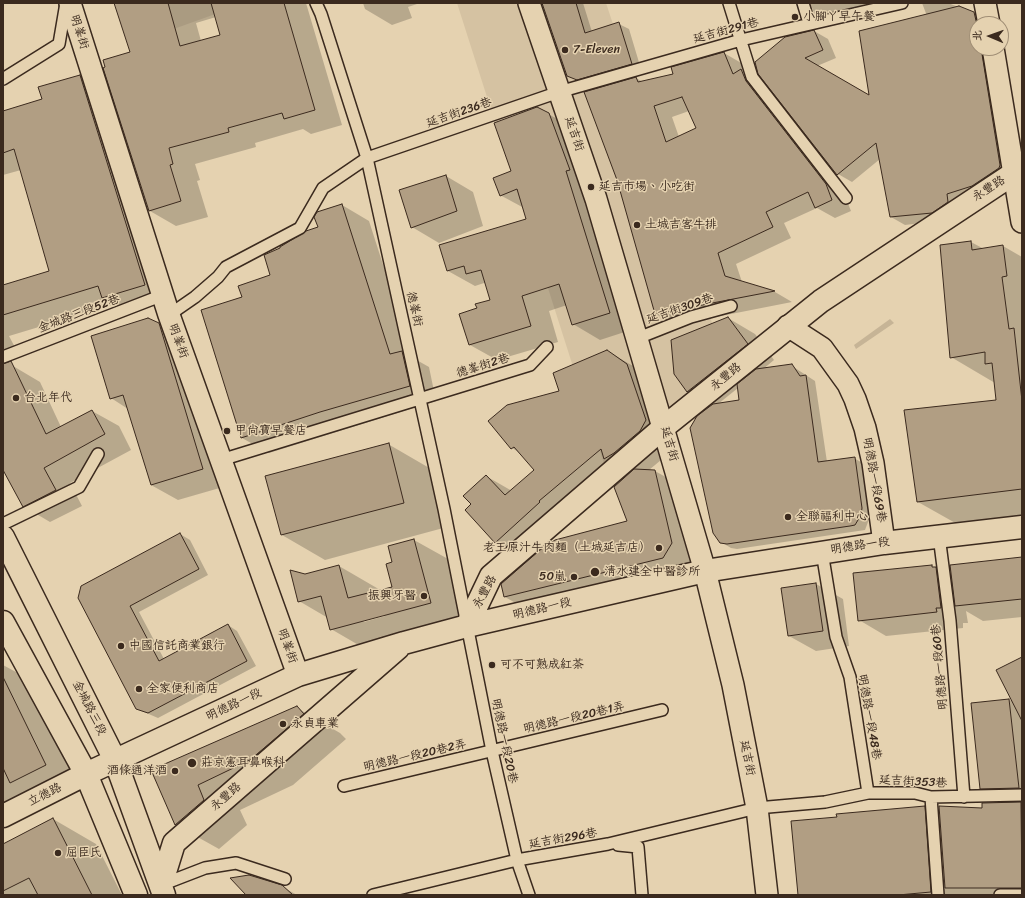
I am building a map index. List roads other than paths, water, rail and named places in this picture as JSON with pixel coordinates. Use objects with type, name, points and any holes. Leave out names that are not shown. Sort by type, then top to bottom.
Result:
[{"type":"street","name":"明峯街","points":[[70,3],[169,315],[298,675]]},
{"type":"street","name":"延吉街","points":[[529,3],[596,199],[706,571],[732,685],[757,808],[767,895]]},
{"type":"street","points":[[985,3],[987,16]]},
{"type":"street","points":[[995,56],[1018,171],[1022,222]]},
{"type":"street","name":"永豐路","points":[[467,626],[491,576],[664,427],[788,326],[817,295],[876,271],[921,233],[1018,171]]},
{"type":"street","name":"明德路一段69巷","points":[[788,326],[822,348],[848,384],[855,399],[865,428],[873,463],[884,543]]},
{"type":"street","name":"明德路一段","points":[[86,774],[298,675],[404,643],[467,626],[706,571],[884,543],[1022,528]]},
{"type":"street","name":"金城路三段","points":[[3,537],[115,760],[162,890]]},
{"type":"street","points":[[3,622],[86,774],[136,895],[162,890],[180,895]]},
{"type":"street","name":"永豐路","points":[[162,890],[174,843],[404,643]]},
{"type":"street","name":"立德路","points":[[3,816],[86,774]]},
{"type":"lane","points":[[3,79],[59,44],[66,3]]},
{"type":"lane","name":"德峯街","points":[[316,3],[321,14],[367,158],[420,399],[467,626]]},
{"type":"lane","points":[[729,3],[752,77],[846,198]]},
{"type":"lane","points":[[803,3],[809,23]]},
{"type":"lane","name":"延吉街291巷","points":[[559,92],[740,40],[809,23],[902,3]]},
{"type":"lane","name":"延吉街236巷","points":[[169,315],[195,297],[218,277],[226,267],[300,228],[323,188],[367,158],[559,92]]},
{"type":"lane","name":"金城路三段52巷","points":[[3,357],[163,295]]},
{"type":"lane","name":"延吉街309巷","points":[[638,338],[691,317],[731,306]]},
{"type":"lane","name":"德峯街2巷","points":[[221,460],[530,365],[547,346]]},
{"type":"lane","points":[[3,524],[79,487],[98,454]]},
{"type":"lane","name":"明德路一段60巷","points":[[939,536],[950,628],[964,797]]},
{"type":"lane","name":"明德路一段48巷","points":[[822,552],[836,637],[850,677],[868,793]]},
{"type":"lane","name":"明德路一段20巷","points":[[467,626],[492,751],[517,860],[530,895]]},
{"type":"lane","name":"明德路一段20巷1弄","points":[[492,751],[662,710]]},
{"type":"lane","name":"明德路一段20巷2弄","points":[[344,786],[492,751]]},
{"type":"lane","name":"延吉街353巷","points":[[757,808],[825,802],[868,793],[914,793],[930,798],[1022,795]]},
{"type":"lane","points":[[930,798],[938,895]]},
{"type":"lane","name":"延吉街296巷","points":[[373,895],[517,860],[608,844],[757,808]]},
{"type":"lane","points":[[608,844],[638,847],[642,895]]},
{"type":"lane","points":[[162,890],[205,868],[236,863],[285,879]]},
{"type":"lane","points":[[1000,895],[1022,895]]},
{"type":"place","name":"小腳ㄚ早午餐","points":[[795,17]]},
{"type":"place","name":"7-Eleven","points":[[565,50]]},
{"type":"place","name":"延吉市場、小吃街","points":[[591,187]]},
{"type":"place","name":"土城吉客牛排","points":[[637,225]]},
{"type":"place","name":"台北年代","points":[[16,398]]},
{"type":"place","name":"甲尚寶早餐店","points":[[227,431]]},
{"type":"place","name":"全聯福利中心","points":[[788,517]]},
{"type":"place","name":"老王原汁牛肉麵（土城延吉店）","points":[[659,548]]},
{"type":"place","name":"清水建全中醫診所","points":[[595,572]]},
{"type":"place","name":"50嵐","points":[[574,577]]},
{"type":"place","name":"振興牙醫","points":[[424,596]]},
{"type":"place","name":"中國信託商業銀行","points":[[121,646]]},
{"type":"place","name":"可不可熟成紅茶","points":[[492,665]]},
{"type":"place","name":"全家便利商店","points":[[139,689]]},
{"type":"place","name":"永貞車業","points":[[283,724]]},
{"type":"place","name":"莊京憲耳鼻喉科","points":[[192,763]]},
{"type":"place","name":"酒條通洋酒","points":[[175,771]]},
{"type":"place","name":"屈臣氏","points":[[58,853]]}]
